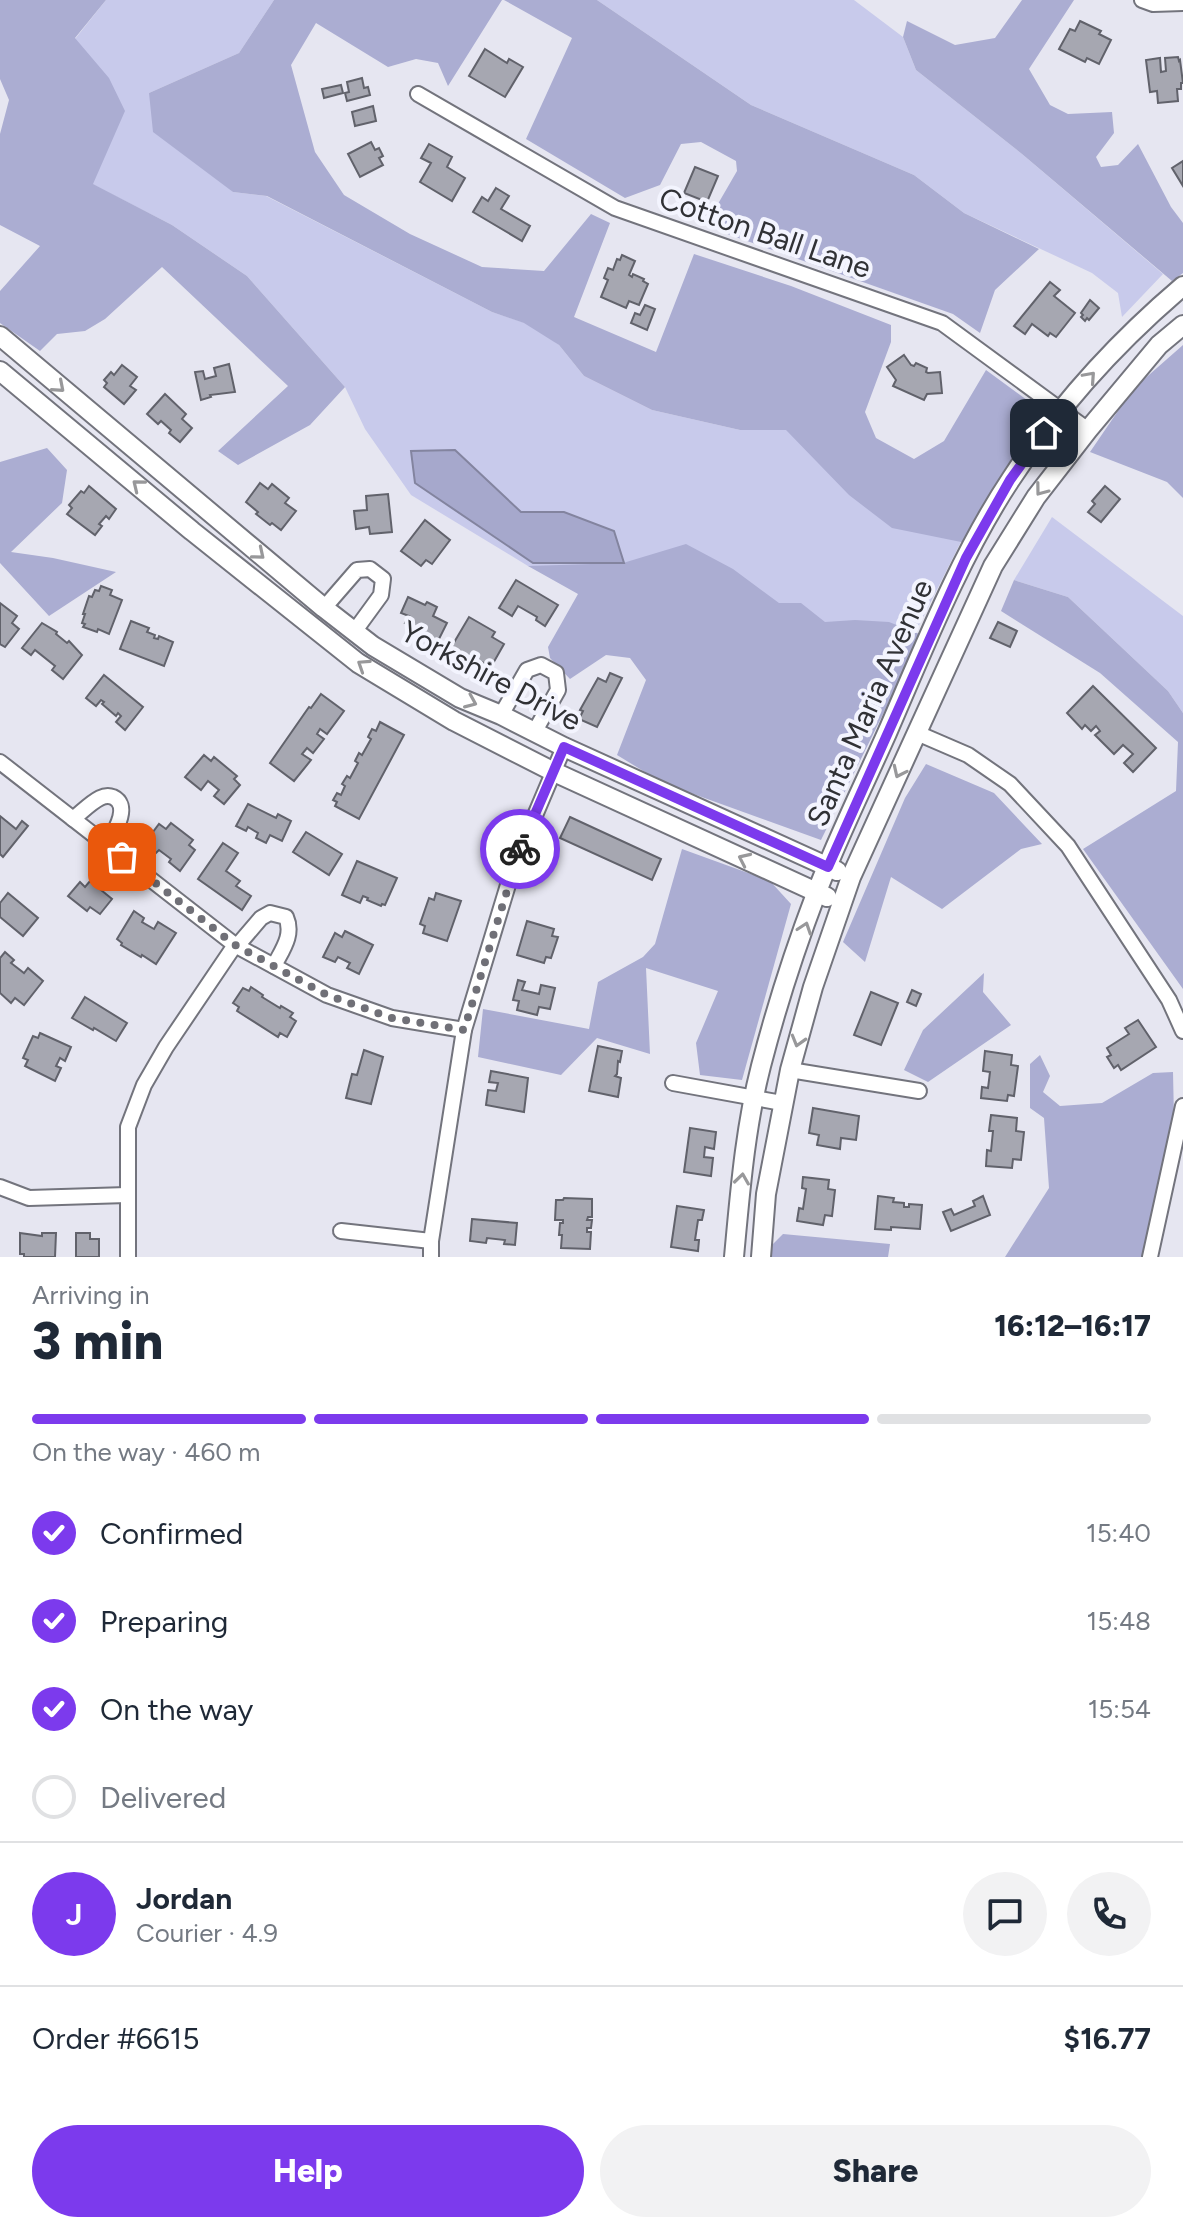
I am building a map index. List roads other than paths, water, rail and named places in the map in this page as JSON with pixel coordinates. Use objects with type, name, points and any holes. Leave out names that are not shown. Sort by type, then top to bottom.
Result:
[{"type":"street","points":[[1142,0],[1153,4],[1183,3]]},
{"type":"street","name":"Cotton Ball Lane","points":[[418,94],[615,208],[942,323],[1088,430]]},
{"type":"street","name":"Santa Maria Avenue","points":[[734,1257],[741,1184],[761,1066],[816,893],[966,558],[1010,480],[1062,409],[1139,323],[1183,286]]},
{"type":"street","points":[[1139,323],[1159,345]]},
{"type":"street","name":"Santa Maria Avenue","points":[[761,1257],[766,1194],[782,1103],[851,877],[993,566],[1036,497],[1088,430],[1159,345],[1183,325]]},
{"type":"street","name":"Yorkshire Drive","points":[[0,336],[373,646],[460,698],[851,877]]},
{"type":"street","name":"Yorkshire Drive","points":[[0,371],[180,521],[358,663],[454,721],[552,771],[841,903]]},
{"type":"street","points":[[180,521],[196,501]]},
{"type":"street","points":[[966,558],[993,566]]},
{"type":"street","points":[[324,608],[357,570],[370,569],[383,579],[381,595],[354,632]]},
{"type":"street","points":[[501,715],[527,670],[541,665],[556,673],[558,690],[535,731]]},
{"type":"street","points":[[912,677],[936,690]]},
{"type":"street","points":[[917,733],[968,755],[1010,784],[1068,846],[1169,1000],[1183,1031]]},
{"type":"street","points":[[431,1257],[464,1030],[514,865],[564,747]]},
{"type":"street","points":[[0,762],[236,945],[327,995],[392,1018],[464,1030]]},
{"type":"street","points":[[73,819],[105,796],[118,801],[121,816],[107,845]]},
{"type":"street","points":[[128,1257],[128,1127],[144,1085],[166,1047],[236,945],[261,918],[270,913],[286,917],[290,925],[289,936],[274,966]]},
{"type":"street","points":[[790,1070],[919,1091]]},
{"type":"street","points":[[673,1083],[782,1103]]},
{"type":"street","points":[[1150,1257],[1183,1106]]},
{"type":"street","points":[[0,1187],[29,1198],[127,1195]]},
{"type":"street","points":[[341,1231],[431,1241]]}]
